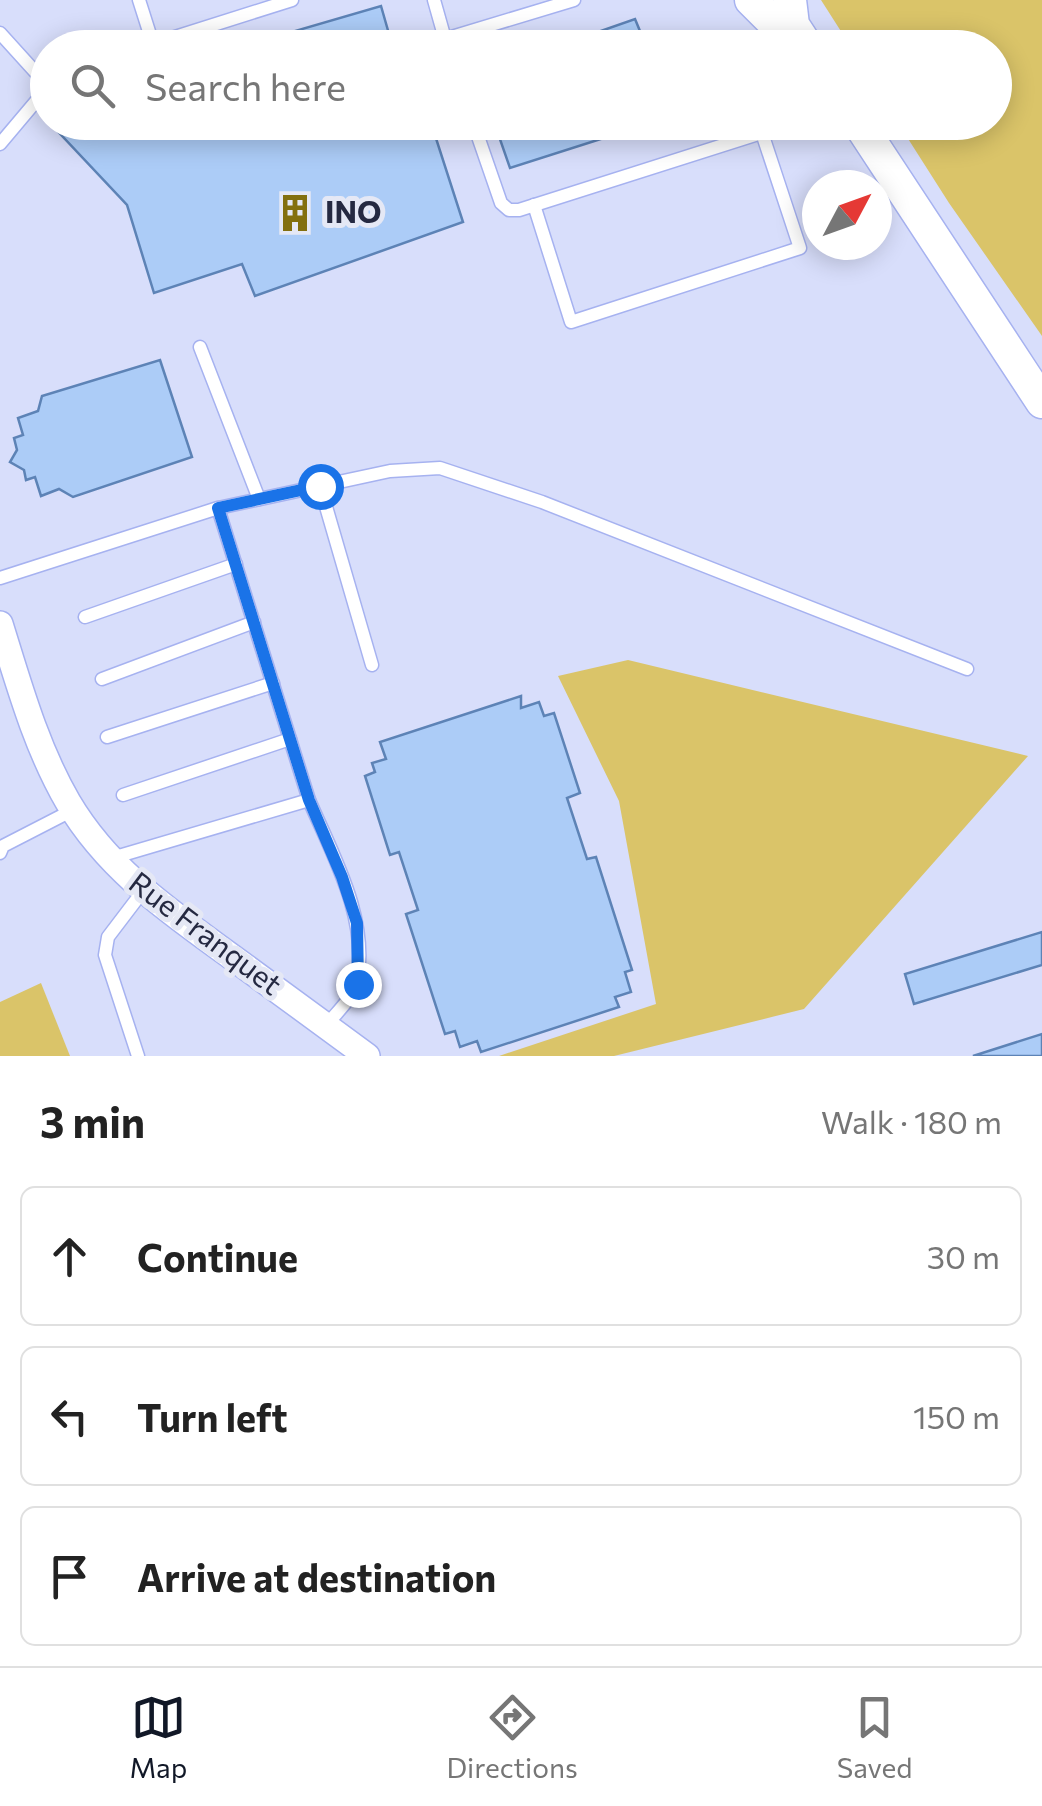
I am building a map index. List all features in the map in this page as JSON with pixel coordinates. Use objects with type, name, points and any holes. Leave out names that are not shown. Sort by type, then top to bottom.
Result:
[{"type":"street","points":[[750,0],[773,22],[797,24]]},
{"type":"street","points":[[870,140],[1042,402]]},
{"type":"street","name":"Rue Franquet","points":[[0,624],[29,717],[73,810],[110,859],[143,891],[368,1056]]},
{"type":"lane","points":[[139,0],[144,30]]},
{"type":"lane","points":[[197,30],[292,0]]},
{"type":"lane","points":[[434,0],[443,30]]},
{"type":"lane","points":[[485,30],[574,0]]},
{"type":"lane","points":[[0,33],[30,67]]},
{"type":"lane","points":[[0,144],[30,108]]},
{"type":"lane","points":[[479,140],[501,203],[509,210],[740,140]]},
{"type":"lane","points":[[534,205],[571,322],[800,248],[764,140]]},
{"type":"lane","points":[[200,348],[259,499]]},
{"type":"lane","points":[[0,578],[218,508],[390,471],[440,468],[542,502],[967,670]]},
{"type":"lane","points":[[320,486],[372,665]]},
{"type":"lane","points":[[218,508],[309,800],[357,923],[358,984],[326,1026]]},
{"type":"lane","points":[[85,618],[236,564]]},
{"type":"lane","points":[[102,679],[254,622]]},
{"type":"lane","points":[[106,737],[273,683]]},
{"type":"lane","points":[[124,795],[290,738]]},
{"type":"lane","points":[[110,859],[309,800]]},
{"type":"lane","points":[[0,853],[3,846],[73,810]]},
{"type":"lane","points":[[138,1056],[105,955],[108,937],[143,891]]},
{"type":"shaded area","points":[[0,0],[1042,0],[1042,1056],[0,1056]]},
{"type":"shaded area","points":[[821,0],[1042,0],[1042,336],[909,140],[1012,140],[1012,30],[840,30]]},
{"type":"shaded area","points":[[628,660],[1028,756],[804,1009],[614,1056],[499,1056],[656,1004],[619,801],[558,676]]},
{"type":"shaded area","points":[[41,983],[70,1056],[0,1056],[0,1002]]},
{"type":"building","points":[[381,6],[388,30],[299,30]]},
{"type":"building","points":[[635,19],[640,30],[604,30]]},
{"type":"building","name":"INO","points":[[66,140],[437,140],[463,222],[255,296],[242,264],[154,293],[127,205]]},
{"type":"building","points":[[500,140],[598,140],[510,168]]},
{"type":"building","points":[[160,360],[192,457],[73,497],[59,489],[41,496],[35,477],[26,480],[24,470],[10,462],[17,450],[14,438],[23,435],[18,418],[38,411],[42,396]]},
{"type":"building","points":[[521,696],[521,708],[539,702],[544,716],[554,713],[580,793],[567,798],[587,859],[596,857],[632,970],[625,972],[631,992],[615,997],[619,1007],[481,1052],[477,1041],[460,1047],[455,1031],[445,1034],[406,914],[418,910],[399,852],[390,855],[365,776],[375,772],[372,763],[386,759],[380,742]]},
{"type":"building","points":[[1042,932],[1042,965],[914,1004],[905,974]]},
{"type":"building","points":[[1042,1034],[1042,1056],[973,1056]]},
{"type":"place","name":"INO","points":[[295,213]]},
{"type":"route","points":[[320,486],[218,508],[309,800],[357,923],[358,984]]}]
